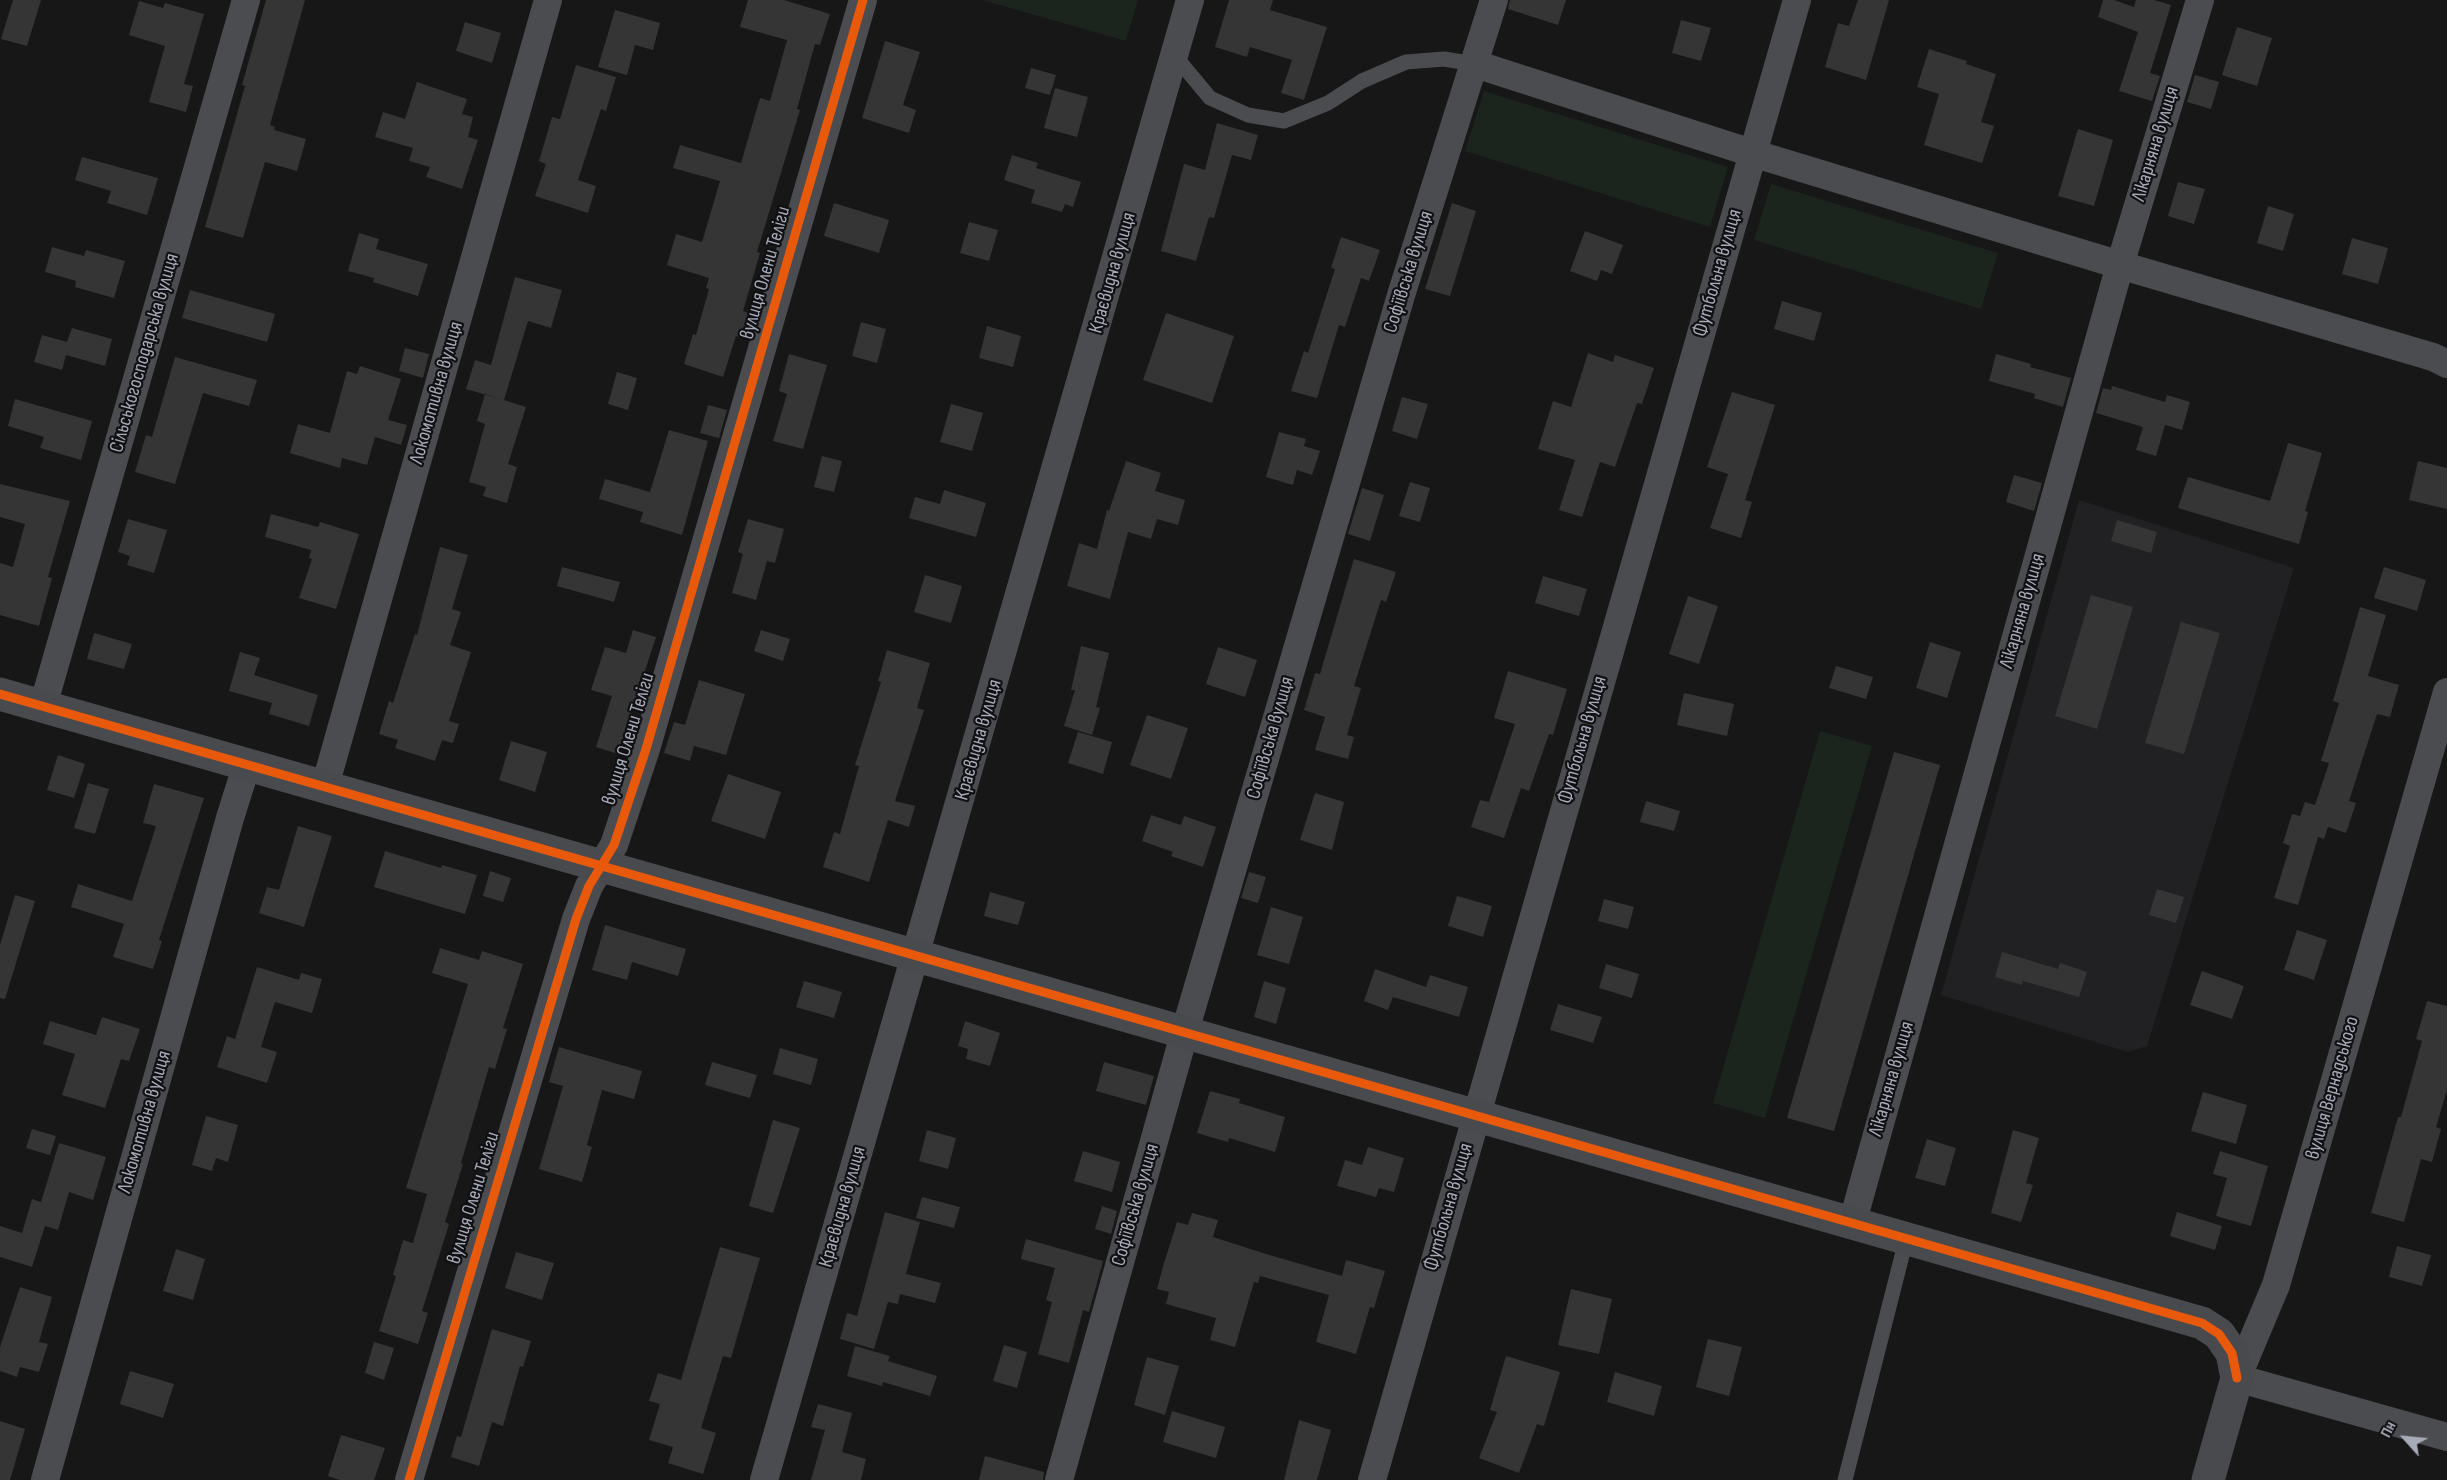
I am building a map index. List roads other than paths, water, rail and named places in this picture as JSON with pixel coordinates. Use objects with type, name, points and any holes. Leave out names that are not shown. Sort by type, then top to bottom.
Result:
[{"type":"street","name":"Сільськогосподарська вулиця","points":[[43,706],[246,0]]},
{"type":"street","name":"Локомотивна вулиця","points":[[325,786],[548,0]]},
{"type":"street","name":"вулиця Олени Теліги","points":[[410,1480],[576,920],[589,886],[603,866],[614,844],[646,749],[863,0]]},
{"type":"street","name":"Краєвидна вулиця","points":[[764,1480],[917,955],[1190,0]]},
{"type":"street","name":"Софіївська вулиця","points":[[1059,1480],[1185,1031],[1402,292],[1494,0]]},
{"type":"street","name":"Футбольна вулиця","points":[[1372,1480],[1797,0]]},
{"type":"street","name":"Лікарняна вулиця","points":[[1852,1224],[2120,265],[2199,0]]},
{"type":"street","points":[[1475,64],[1752,153],[2433,357],[2447,364]]},
{"type":"street","name":"вулиця Вернадського","points":[[2208,1480],[2236,1378],[2276,1285],[2447,692]]},
{"type":"street","points":[[0,694],[2202,1323],[2219,1334],[2232,1353],[2236,1378],[2447,1437]]},
{"type":"street","name":"Локомотивна вулиця","points":[[45,1480],[247,764]]},
{"type":"lane","points":[[1175,56],[1210,98],[1248,115],[1284,121],[1328,103],[1362,81],[1406,62],[1444,59],[1475,64]]},
{"type":"lane","points":[[1845,1480],[1906,1240]]}]
